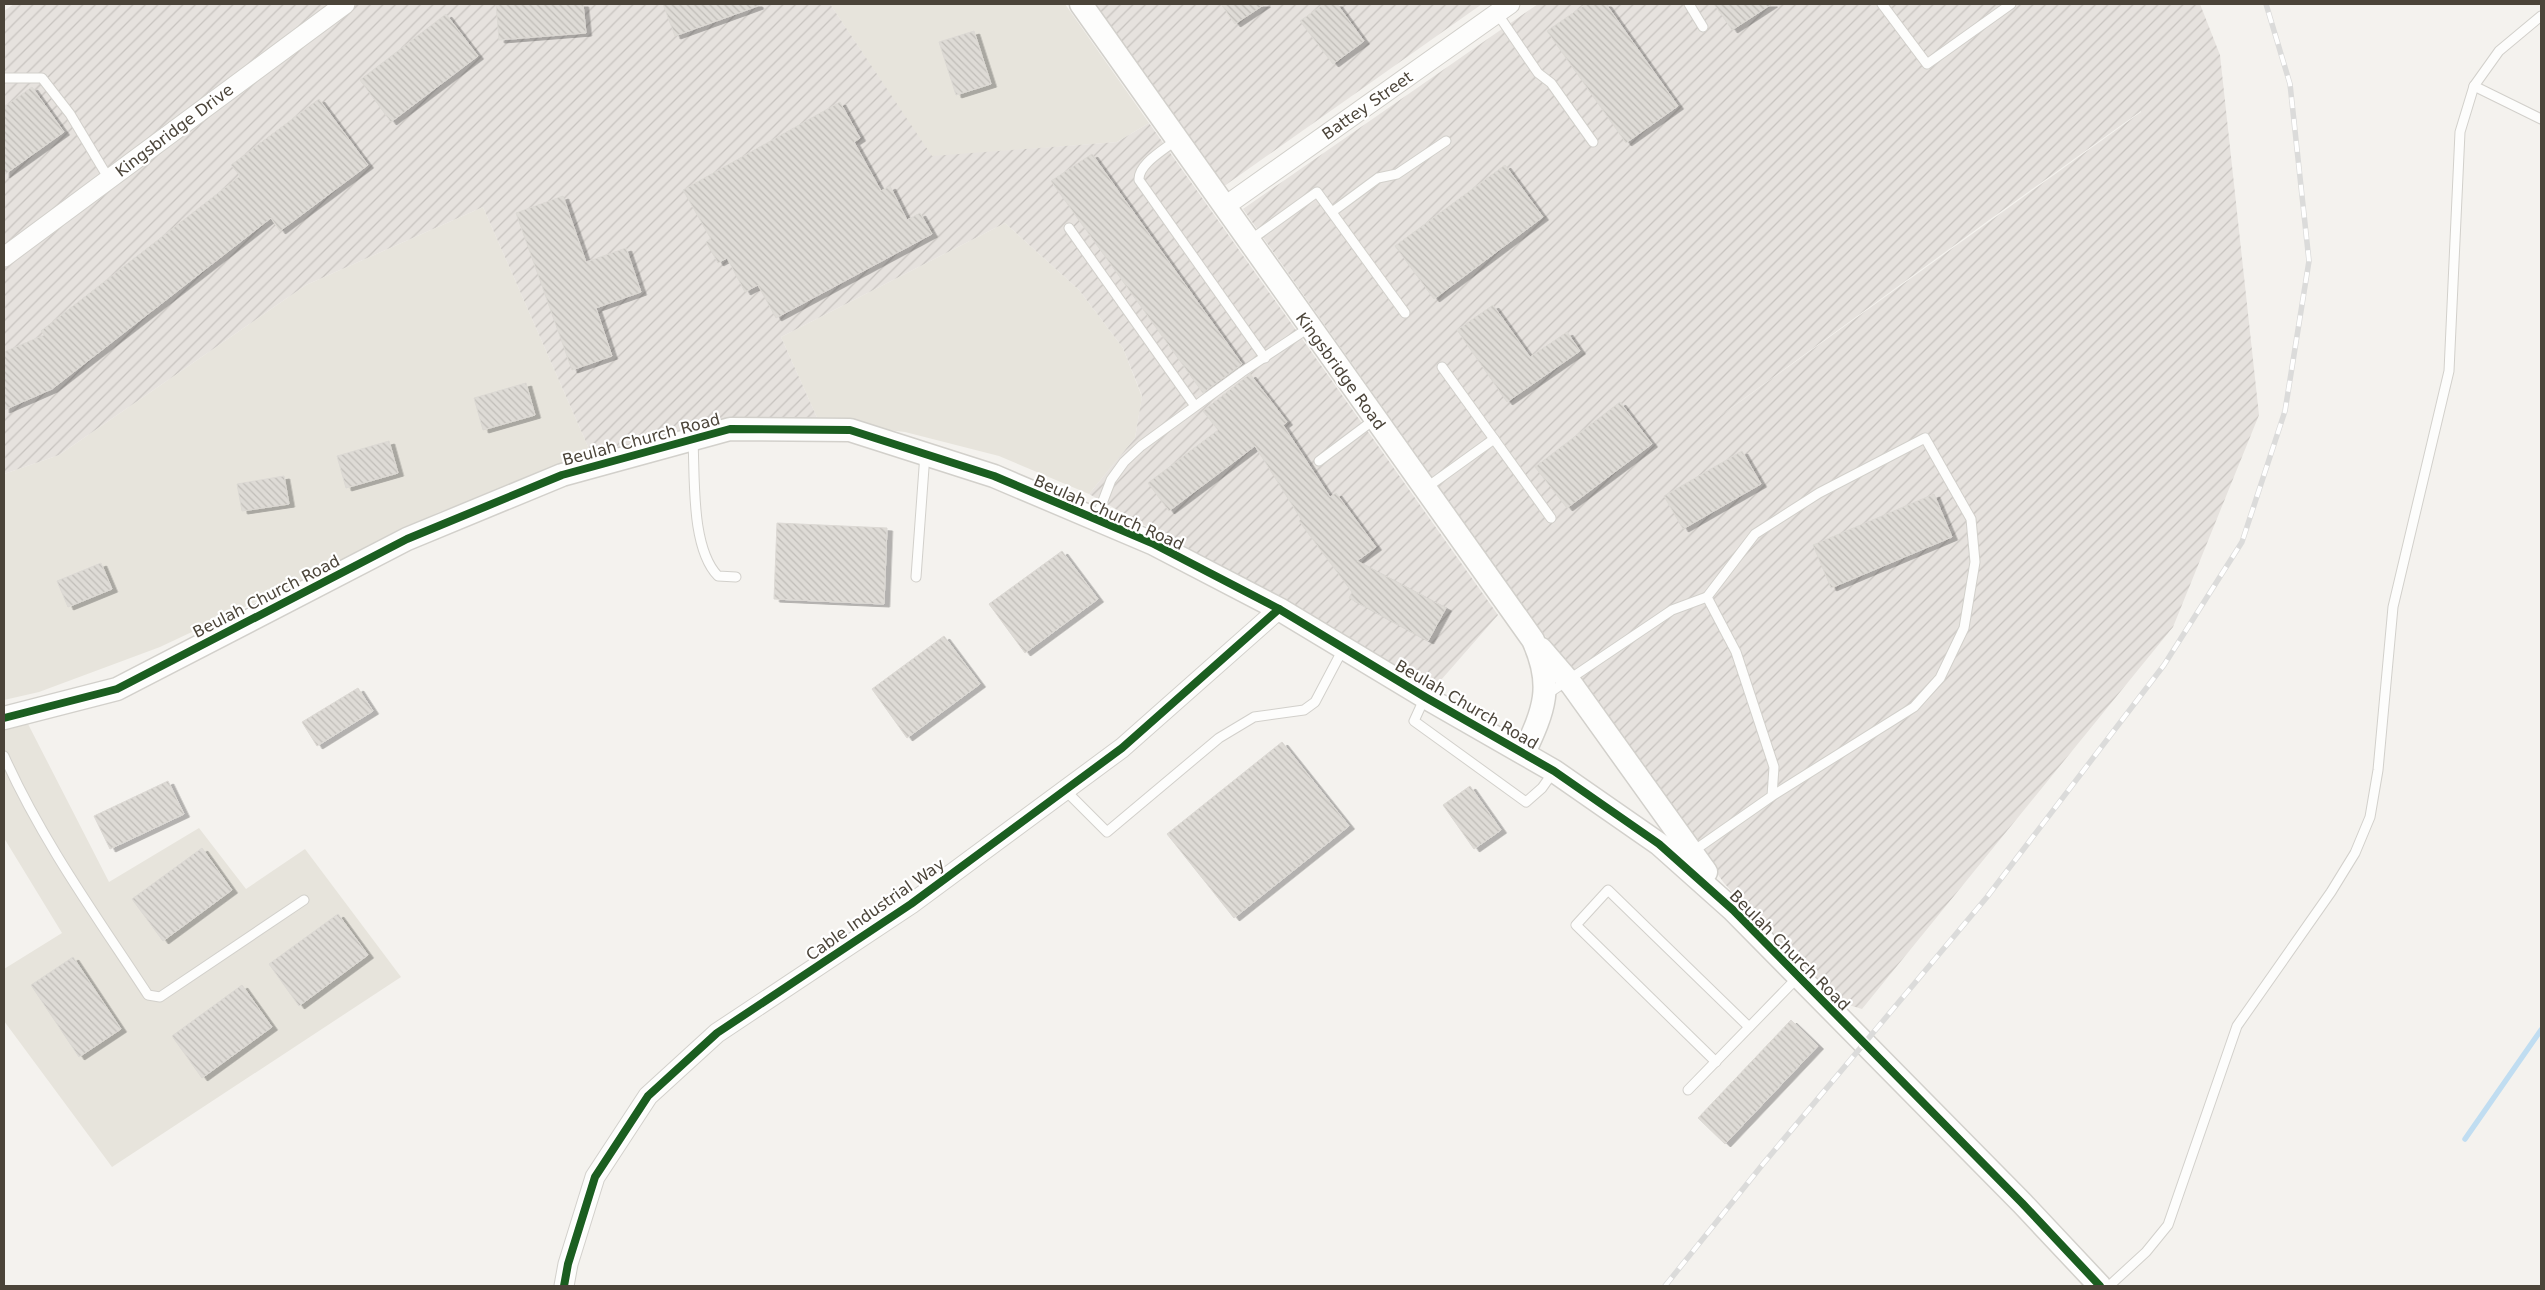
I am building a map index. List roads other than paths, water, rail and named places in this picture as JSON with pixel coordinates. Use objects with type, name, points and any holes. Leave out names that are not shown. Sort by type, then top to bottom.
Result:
[{"type":"street","name":"Kingsbridge Drive","points":[[5,252],[109,179],[345,4]]},
{"type":"street","name":"Kingsbridge Road","points":[[1081,4],[1248,242],[1533,640],[1543,661],[1545,678],[1544,697],[1540,719],[1524,753]]},
{"type":"street","name":"Battey Street","points":[[1224,207],[1503,8]]},
{"type":"street","name":"Beulah Church Road","points":[[4,718],[117,689],[408,539],[562,475],[692,441],[730,429],[850,430],[994,476],[1152,543],[1279,609],[1425,698],[1554,771],[1659,844],[1686,856],[1733,910],[2022,1203],[2100,1286]]},
{"type":"street","name":"Cable Industrial Way","points":[[564,1286],[568,1264],[595,1177],[648,1096],[717,1033],[911,904],[1122,748],[1279,609]]},
{"type":"street","points":[[1533,640],[1567,679],[1686,856]]},
{"type":"lane","points":[[1689,4],[1703,27]]},
{"type":"lane","points":[[1882,4],[1927,64],[2011,4]]},
{"type":"lane","points":[[1503,8],[1538,74],[1551,83],[1593,142]]},
{"type":"lane","points":[[2109,1286],[2146,1252],[2168,1225],[2238,1026],[2331,892],[2354,853],[2370,818],[2378,770],[2393,607],[2448,371],[2460,132],[2474,86],[2500,51],[2541,16]]},
{"type":"lane","points":[[4,78],[42,78],[70,114],[109,179]]},
{"type":"lane","points":[[2474,86],[2541,119]]},
{"type":"lane","points":[[1176,140],[1142,168],[1139,180],[1265,358]]},
{"type":"lane","points":[[1332,212],[1378,178],[1397,174],[1446,140]]},
{"type":"lane","points":[[1248,242],[1317,192],[1404,313]]},
{"type":"lane","points":[[1069,228],[1195,406]]},
{"type":"lane","points":[[1096,520],[1111,480],[1124,462],[1140,446],[1310,327]]},
{"type":"lane","points":[[1442,367],[1551,518]]},
{"type":"lane","points":[[1319,461],[1376,419]]},
{"type":"lane","points":[[1544,697],[1567,679],[1672,610],[1707,597],[1755,534],[1819,493],[1925,438],[1972,520],[1975,562],[1964,628],[1940,678],[1914,707],[1772,796],[1686,856]]},
{"type":"lane","points":[[1426,488],[1494,439]]},
{"type":"lane","points":[[692,441],[702,548],[710,568],[718,576],[736,577]]},
{"type":"lane","points":[[916,577],[925,454]]},
{"type":"lane","points":[[1707,597],[1736,652],[1774,767],[1772,796]]},
{"type":"lane","points":[[1065,790],[1107,832],[1220,738],[1254,717],[1304,710],[1315,702],[1343,649]]},
{"type":"lane","points":[[1425,698],[1414,721],[1526,802],[1542,788],[1554,771]]},
{"type":"lane","points":[[4,756],[24,801],[65,870],[148,995],[160,997],[304,900]]},
{"type":"lane","points":[[1716,1062],[1576,925],[1608,890],[1749,1027]]},
{"type":"lane","points":[[1688,1090],[1798,976]]},
{"type":"waterway","points":[[2465,1139],[2541,1030]]},
{"type":"railway","points":[[1665,1286],[1763,1164],[1987,897],[2164,665],[2242,542],[2285,411],[2309,261],[2290,84],[2266,4]]}]
